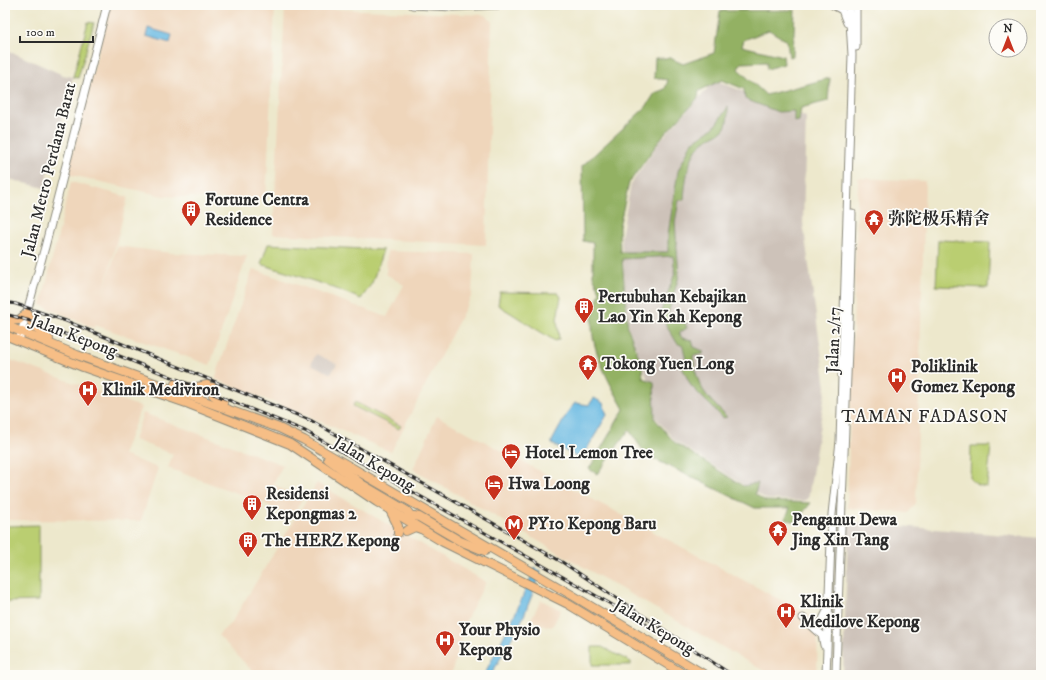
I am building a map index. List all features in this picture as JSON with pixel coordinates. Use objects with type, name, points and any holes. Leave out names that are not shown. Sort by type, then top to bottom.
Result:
[{"type":"main road","points":[[5,321],[19,320],[27,313],[34,327],[61,348]]},
{"type":"main road","name":"Jalan Kepong","points":[[5,326],[126,372],[238,412],[279,428],[304,440],[705,675]]},
{"type":"main road","name":"Jalan Kepong","points":[[5,335],[83,367],[274,436],[290,444],[390,509],[457,549],[538,588],[686,675]]},
{"type":"main road","points":[[126,372],[192,388],[210,386],[215,398],[238,412]]},
{"type":"main road","points":[[304,440],[351,477],[407,511],[409,519],[419,517],[460,541],[518,565]]},
{"type":"main road","points":[[390,509],[402,532],[415,527],[425,530]]},
{"type":"street","name":"Jalan Metro Perdana Barat","points":[[18,341],[22,332],[107,5]]},
{"type":"street","points":[[412,5],[465,7],[498,5]]},
{"type":"street","points":[[833,5],[839,8],[844,14],[850,35]]},
{"type":"street","name":"Jalan 2/17","points":[[826,675],[832,514],[840,441],[850,35],[849,5]]},
{"type":"street","name":"Jalan 2/17","points":[[836,675],[840,518],[846,441],[856,5]]},
{"type":"street","points":[[818,626],[829,606]]},
{"type":"street","points":[[803,618],[822,634],[826,655]]},
{"type":"shaded area","points":[[110,5],[275,5],[266,201],[163,196],[67,174]]},
{"type":"shaded area","points":[[285,7],[486,15],[492,22],[486,245],[273,234]]},
{"type":"shaded area","points":[[5,49],[63,75],[73,77],[44,188],[5,178]]},
{"type":"shaded area","points":[[715,80],[806,117],[803,223],[826,387],[808,499],[804,501],[766,499],[675,441],[656,418],[647,378],[629,328],[621,237],[631,184],[660,141]]},
{"type":"shaded area","points":[[858,178],[925,181],[916,503],[908,513],[847,508]]},
{"type":"shaded area","points":[[71,182],[128,197],[102,298],[117,246],[171,253],[247,256],[210,365],[95,325],[94,328],[41,305]]},
{"type":"shaded area","points":[[387,251],[474,254],[472,295],[391,452],[308,416],[215,379],[253,269],[387,317],[404,285],[386,274]]},
{"type":"shaded area","points":[[316,354],[337,364],[331,374],[311,364]]},
{"type":"shaded area","points":[[5,358],[141,407],[123,455],[158,468],[141,521],[5,520]]},
{"type":"shaded area","points":[[143,413],[283,465],[273,484],[302,500],[291,518],[264,503],[168,468],[173,454],[134,440]]},
{"type":"shaded area","points":[[437,416],[818,620],[817,675],[771,675],[413,469]]},
{"type":"shaded area","points":[[317,483],[486,582],[466,620],[451,675],[256,675],[218,635],[231,623]]},
{"type":"shaded area","points":[[852,522],[1041,538],[1041,675],[843,675],[848,527]]},
{"type":"shaded area","points":[[541,600],[561,610],[552,627],[540,625],[531,619]]},
{"type":"green space","points":[[795,10],[793,56],[789,57],[787,41],[769,30],[744,40],[742,46],[783,56],[784,64],[767,69],[767,62],[741,63],[738,69],[766,95],[830,78],[828,101],[801,108],[799,121],[794,122],[794,111],[778,112],[745,99],[744,89],[722,80],[699,91],[698,98],[662,137],[629,183],[619,227],[620,252],[668,252],[668,235],[678,171],[692,142],[714,127],[728,107],[728,117],[724,129],[701,144],[693,156],[686,178],[684,200],[679,200],[675,222],[679,276],[668,314],[673,323],[683,317],[687,328],[679,333],[682,338],[692,340],[694,347],[703,351],[703,354],[693,356],[697,376],[703,390],[727,417],[723,418],[691,386],[681,365],[686,361],[683,346],[677,343],[660,314],[675,273],[673,256],[622,259],[628,328],[642,366],[643,378],[654,382],[655,419],[674,442],[743,486],[758,483],[755,494],[765,501],[811,503],[795,522],[785,519],[790,508],[755,508],[646,455],[629,430],[597,474],[589,469],[624,409],[606,375],[593,338],[593,313],[600,292],[593,276],[593,243],[583,241],[582,166],[646,107],[655,93],[665,89],[668,80],[654,78],[655,58],[670,58],[683,64],[714,53],[720,11]]},
{"type":"green space","points":[[88,22],[94,23],[78,78],[73,77]]},
{"type":"green space","points":[[938,240],[990,242],[988,288],[936,286]]},
{"type":"green space","points":[[268,244],[383,250],[372,283],[361,299],[329,286],[261,264]]},
{"type":"green space","points":[[500,292],[558,293],[561,297],[557,319],[559,339],[555,341],[498,305]]},
{"type":"green space","points":[[355,402],[401,426],[399,429],[353,406]]},
{"type":"green space","points":[[971,446],[991,446],[987,487],[977,485],[970,479]]},
{"type":"green space","points":[[39,525],[39,601],[5,602],[5,526]]},
{"type":"green space","points":[[592,647],[602,647],[631,662],[631,665],[592,665]]},
{"type":"water","points":[[148,28],[172,35],[170,43],[146,36]]},
{"type":"water","points":[[594,398],[603,403],[607,415],[581,459],[552,444],[552,441],[569,410],[575,403],[589,405]]},
{"type":"water","points":[[535,568],[541,572],[523,618],[491,675],[484,675],[515,614]]},
{"type":"railway","points":[[5,302],[16,304],[66,321],[312,421],[562,562],[732,675]]},
{"type":"railway","points":[[5,314],[38,323],[305,431],[646,624]]},
{"type":"place","name":"Fortune Centra Residence","points":[[191,227]]},
{"type":"place","name":"弥陀极乐精舍","points":[[874,236]]},
{"type":"place","name":"Pertubuhan Kebajikan Lao Yin Kah Kepong","points":[[584,324]]},
{"type":"place","name":"Tokong Yuen Long","points":[[588,381]]},
{"type":"place","name":"Poliklinik Gomez Kepong","points":[[897,394]]},
{"type":"place","name":"Klinik Mediviron","points":[[88,407]]},
{"type":"place","name":"Hotel Lemon Tree","points":[[511,470]]},
{"type":"place","name":"Hwa Loong","points":[[494,501]]},
{"type":"place","name":"Residensi Kepongmas 2","points":[[252,521]]},
{"type":"place","name":"PY10 Kepong Baru","points":[[514,541]]},
{"type":"place","name":"Penganut Dewa Jing Xin Tang","points":[[778,547]]},
{"type":"place","name":"The HERZ Kepong","points":[[248,558]]},
{"type":"place","name":"Klinik Medilove Kepong","points":[[786,629]]},
{"type":"place","name":"Your Physio Kepong","points":[[445,657]]},
{"type":"district","name":"TAMAN FADASON","points":[[925,417]]}]
